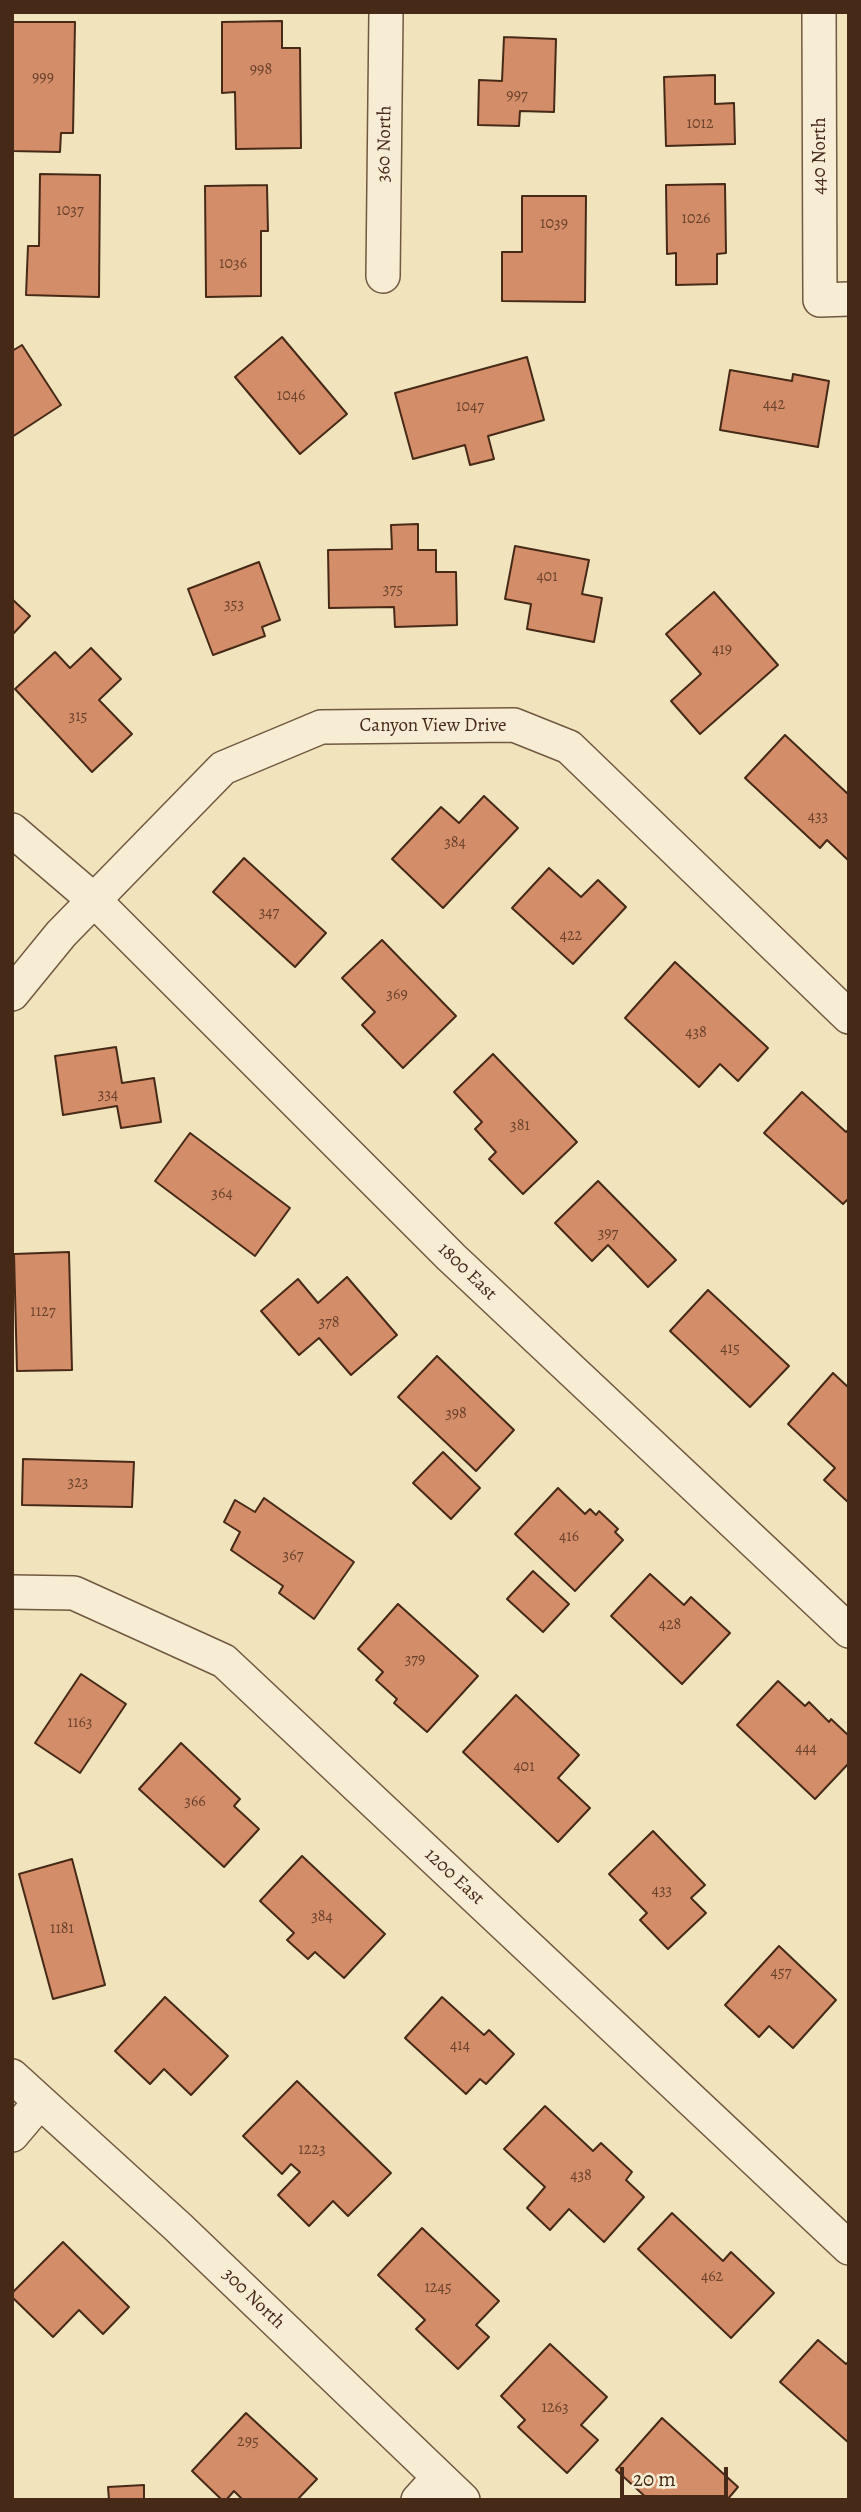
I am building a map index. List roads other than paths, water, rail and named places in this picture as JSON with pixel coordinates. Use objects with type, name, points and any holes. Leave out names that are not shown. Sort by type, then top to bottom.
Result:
[{"type":"street","name":"360 North","points":[[383,276],[386,12]]},
{"type":"street","name":"440 North","points":[[819,12],[834,300]]},
{"type":"street","name":"Canyon View Drive","points":[[95,901],[223,768],[321,727],[514,725],[569,747],[849,1017]]},
{"type":"street","name":"1800 East","points":[[12,830],[95,901],[451,1257],[849,1631]]},
{"type":"street","points":[[12,994],[57,940],[95,901]]},
{"type":"street","name":"1200 East","points":[[12,1592],[74,1593],[224,1661],[849,2248]]},
{"type":"street","name":"300 North","points":[[12,2076],[177,2227],[428,2489],[463,2500]]},
{"type":"street","points":[[12,2135],[39,2103]]}]
